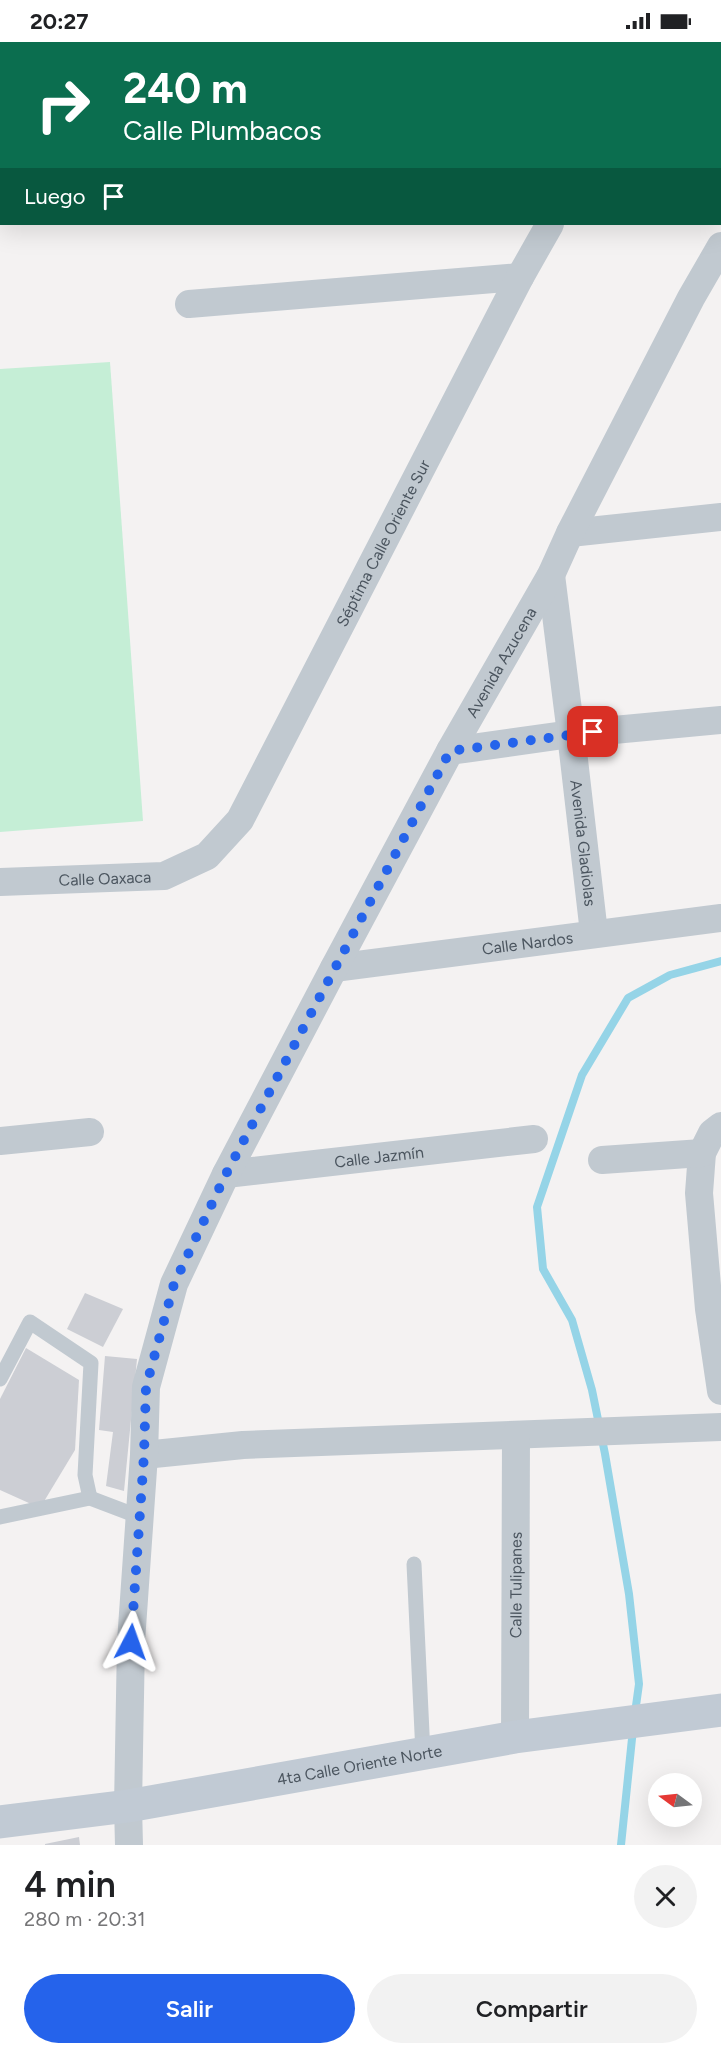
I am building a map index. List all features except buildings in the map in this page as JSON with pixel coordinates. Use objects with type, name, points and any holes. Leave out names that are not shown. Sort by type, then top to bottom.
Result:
[{"type":"main road","name":"4ta Calle Oriente Norte","points":[[0,1822],[128,1806],[515,1737],[721,1710]]},
{"type":"street","name":"Séptima Calle Oriente Sur","points":[[207,856],[240,820],[520,277],[549,225]]},
{"type":"street","name":"Avenida Azucena","points":[[129,1845],[131,1642],[144,1455],[146,1387],[174,1284],[226,1174],[334,968],[450,751],[550,575],[691,298],[721,246]]},
{"type":"street","points":[[189,304],[520,277]]},
{"type":"street","points":[[570,533],[721,517]]},
{"type":"street","name":"Avenida Gladiolas","points":[[550,575],[572,734],[594,933]]},
{"type":"street","points":[[450,751],[572,734],[721,720]]},
{"type":"street","name":"Calle Oaxaca","points":[[0,882],[164,876],[207,856]]},
{"type":"street","name":"Calle Nardos","points":[[334,968],[721,918]]},
{"type":"street","points":[[0,1142],[90,1132]]},
{"type":"street","points":[[602,1160],[714,1136],[699,1193],[715,1308],[721,1391]]},
{"type":"street","name":"Calle Jazmín","points":[[226,1174],[534,1139]]},
{"type":"street","points":[[144,1455],[243,1445],[721,1427]]},
{"type":"street","name":"Calle Tulipanes","points":[[515,1737],[516,1435]]},
{"type":"lane","points":[[0,1379],[30,1322],[91,1363],[85,1475],[90,1498]]},
{"type":"lane","points":[[0,1517],[90,1498],[140,1517]]},
{"type":"lane","points":[[414,1564],[423,1754]]},
{"type":"green space","points":[[110,362],[143,821],[0,832],[0,369]]},
{"type":"waterway","points":[[635,1713],[639,1684],[629,1594],[605,1454],[592,1390],[572,1320],[543,1269],[537,1207],[582,1075],[628,998],[670,975],[721,961]]},
{"type":"waterway","points":[[621,1845],[633,1729]]},
{"type":"route","points":[[131,1642],[144,1455],[146,1387],[174,1284],[226,1174],[450,751],[593,732]]}]
